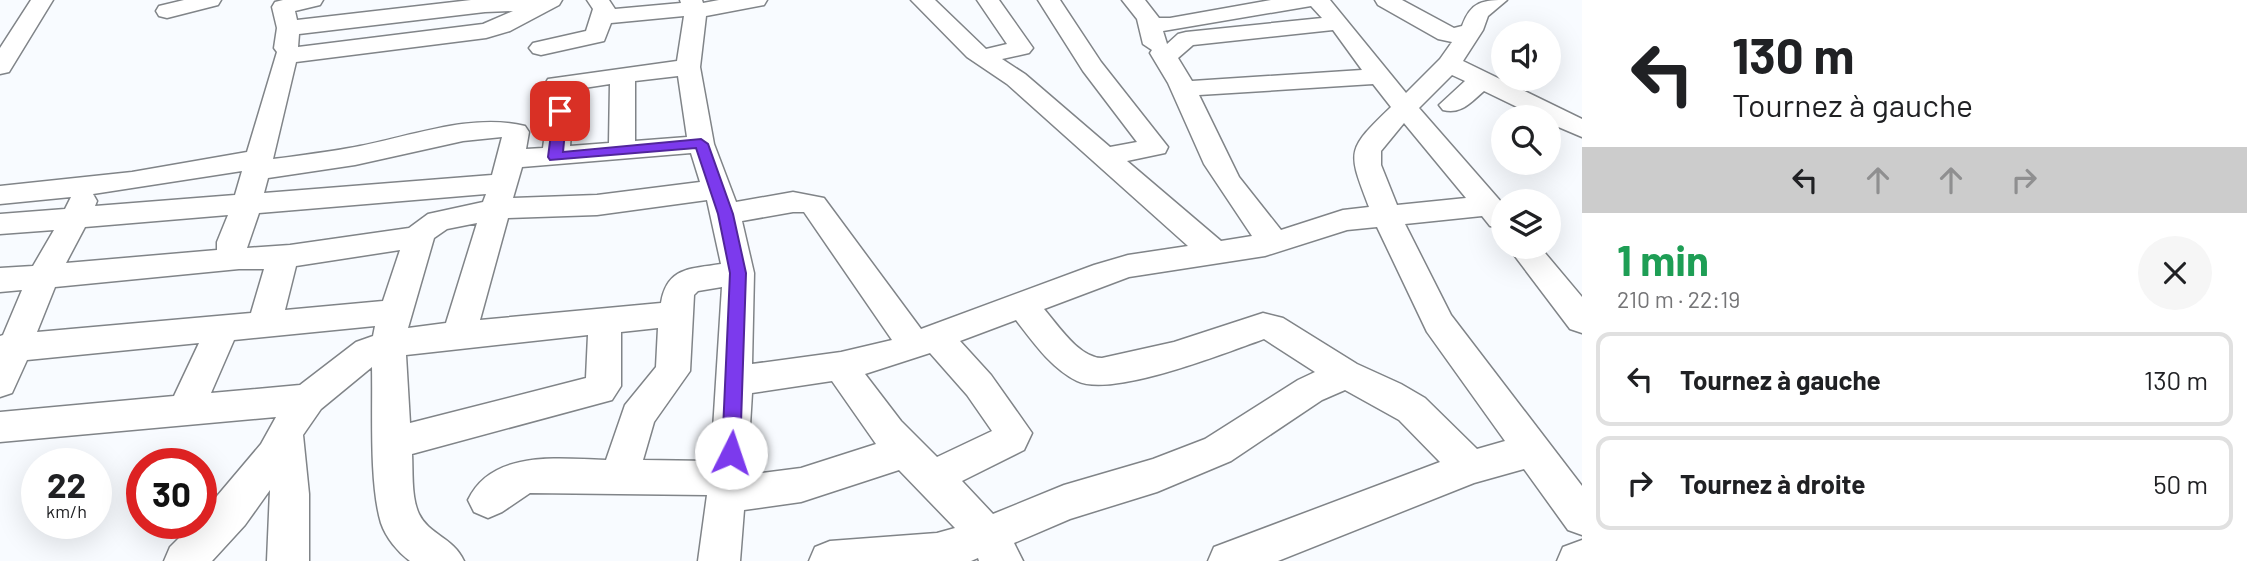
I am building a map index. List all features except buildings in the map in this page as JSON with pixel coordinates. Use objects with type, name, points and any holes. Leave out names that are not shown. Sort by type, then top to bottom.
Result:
[{"type":"street","points":[[0,67],[42,0]]},
{"type":"street","points":[[167,11],[210,0]]},
{"type":"street","points":[[235,259],[232,256],[232,242],[247,205],[286,56],[288,28],[283,7],[312,0]]},
{"type":"street","points":[[541,48],[596,36],[600,8],[693,7],[755,0]]},
{"type":"street","points":[[922,0],[982,57],[1016,79],[1214,253]]},
{"type":"street","points":[[982,57],[1021,48],[988,0]]},
{"type":"street","points":[[1049,0],[1092,66],[1155,147],[1105,156]]},
{"type":"street","points":[[1133,0],[1147,15],[1152,39],[1184,89],[1218,165],[1246,209],[1275,243]]},
{"type":"street","points":[[1150,24],[1170,25],[1308,0]]},
{"type":"street","points":[[1318,0],[1491,209]]},
{"type":"street","points":[[1386,0],[1446,34],[1455,35],[1475,11]]},
{"type":"street","points":[[288,28],[410,7],[547,2]]},
{"type":"street","points":[[286,56],[495,29],[547,2]]},
{"type":"street","points":[[407,42],[410,7]]},
{"type":"street","points":[[693,7],[695,28],[688,67],[701,144],[721,202],[738,273],[733,429],[719,561]]},
{"type":"street","points":[[1475,11],[1448,64],[1403,106],[1367,150],[1367,165],[1386,215],[1438,323],[1582,517]]},
{"type":"street","points":[[1162,53],[1169,54],[1186,39],[1345,32]]},
{"type":"street","points":[[1253,52],[1345,32]]},
{"type":"street","points":[[1448,64],[1582,129]]},
{"type":"street","points":[[555,157],[561,96],[557,84],[688,67]]},
{"type":"street","points":[[622,151],[623,75]]},
{"type":"street","points":[[1184,89],[1381,76]]},
{"type":"street","points":[[1452,105],[1481,81]]},
{"type":"street","points":[[0,195],[355,156],[463,133],[500,129],[516,132],[459,335]]},
{"type":"street","points":[[0,280],[45,274],[283,257],[409,238],[555,157],[701,144]]},
{"type":"street","points":[[355,156],[359,177],[368,192],[409,238]]},
{"type":"street","points":[[0,224],[247,205],[368,192],[503,184],[607,204],[804,202],[814,205],[924,341],[979,384],[1010,424],[1014,433],[1011,439],[933,477]]},
{"type":"street","points":[[0,383],[8,349],[77,216],[88,187]]},
{"type":"street","points":[[734,381],[841,366],[883,356],[1116,270],[1275,243],[1343,220],[1386,215],[1491,215]]},
{"type":"street","points":[[409,238],[391,328],[395,495],[401,523],[417,542],[443,561]]},
{"type":"street","points":[[265,322],[283,257]]},
{"type":"street","points":[[1533,259],[1582,320]]},
{"type":"street","points":[[619,477],[638,416],[673,371],[677,295],[684,283],[738,273]]},
{"type":"street","points":[[1022,304],[1052,340],[1080,366],[1095,374],[1124,369],[1268,326],[1345,374],[1373,386],[1412,410],[1471,467]]},
{"type":"street","points":[[8,349],[265,322],[391,328],[459,335],[675,314]]},
{"type":"street","points":[[393,443],[554,399],[600,390],[603,386],[605,321]]},
{"type":"street","points":[[186,410],[223,327]]},
{"type":"street","points":[[185,561],[231,512],[286,437],[293,419],[308,399],[350,363],[377,347],[391,328]]},
{"type":"street","points":[[841,366],[868,407],[905,451],[968,511],[994,548]]},
{"type":"street","points":[[830,561],[994,548],[1064,503],[1121,487],[1218,450],[1310,390],[1345,374]]},
{"type":"street","points":[[0,427],[308,399]]},
{"type":"street","points":[[286,437],[290,494],[288,561]]},
{"type":"street","points":[[1229,561],[1471,467],[1533,450]]},
{"type":"street","points":[[488,500],[510,484],[527,477],[619,477],[728,486],[801,485],[905,451]]},
{"type":"route","points":[[560,111],[555,157],[701,144],[726,214],[738,273],[731,453]]}]
